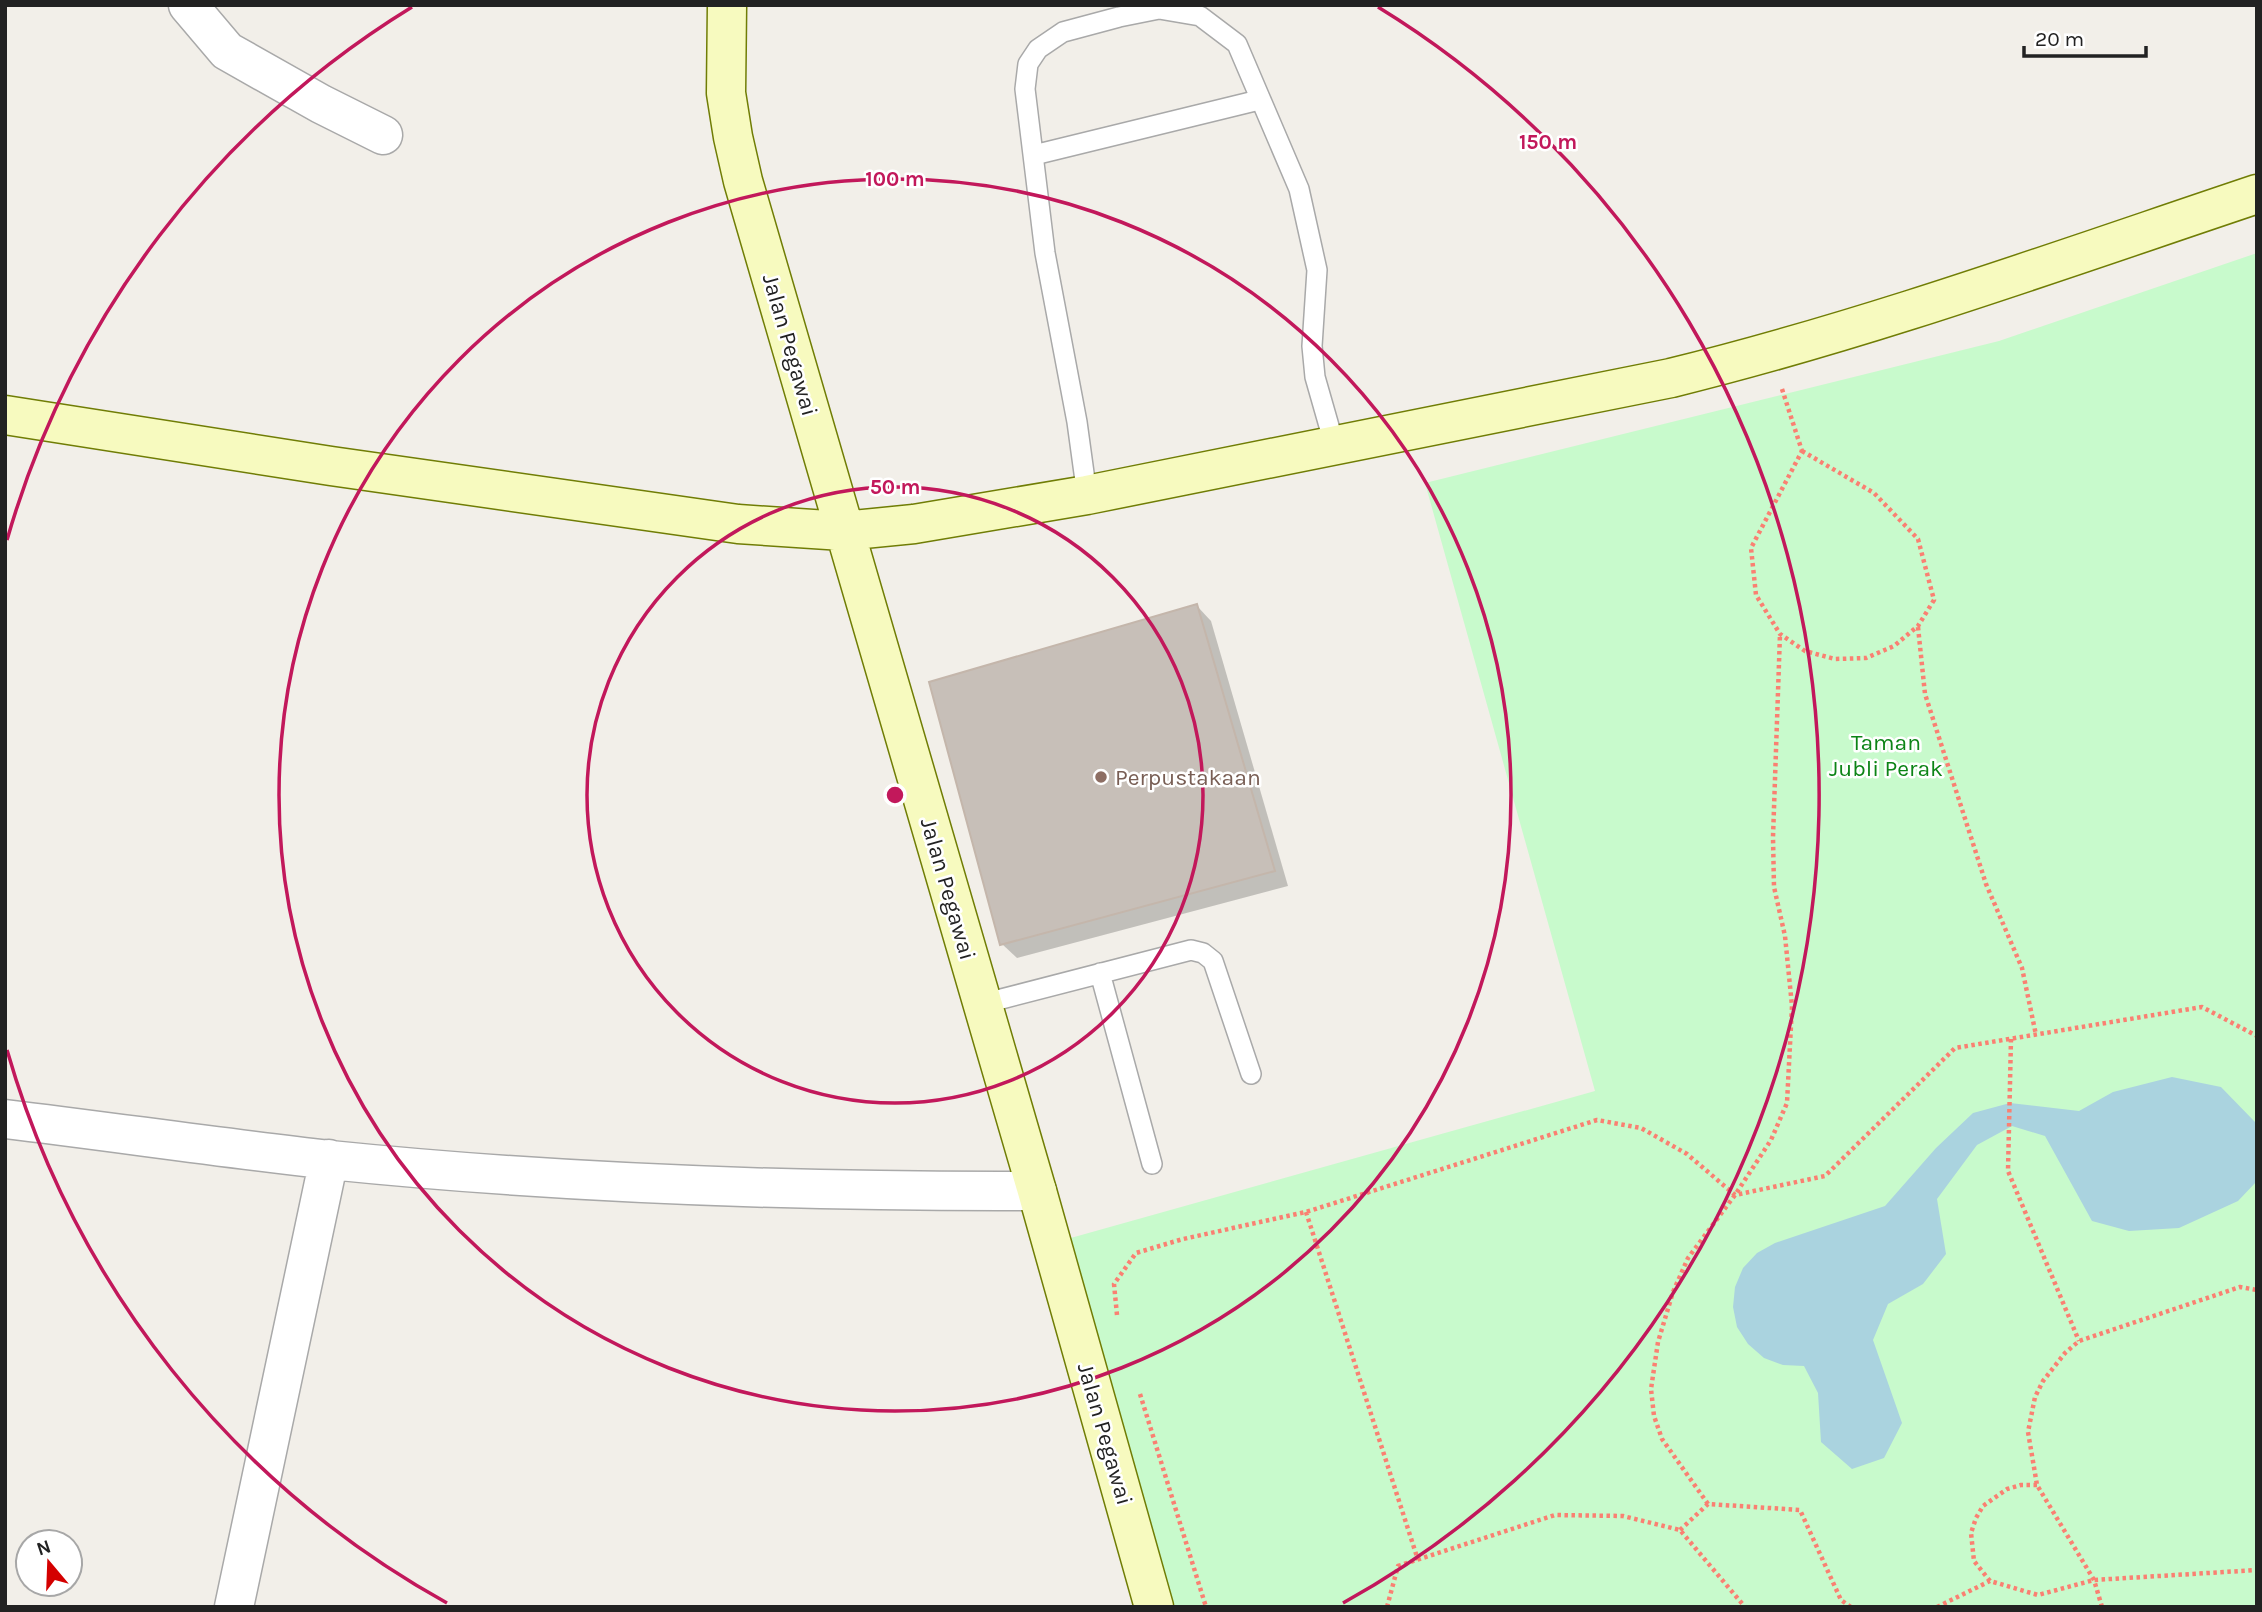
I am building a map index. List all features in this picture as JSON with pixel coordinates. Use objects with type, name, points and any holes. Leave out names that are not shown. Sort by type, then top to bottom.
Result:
[{"type":"street","points":[[188,5],[226,51],[383,135]]},
{"type":"street","name":"Jalan Pegawai","points":[[727,5],[726,93],[733,137],[1154,1607]]},
{"type":"street","points":[[5,415],[331,466],[738,524],[844,531],[914,524],[1087,495],[1671,379],[1844,332],[2257,194]]},
{"type":"street","points":[[5,1119],[329,1160],[685,1186],[930,1192],[1037,1191]]},
{"type":"street","points":[[234,1607],[329,1160]]},
{"type":"lane","points":[[1087,495],[1077,422],[1045,253],[1025,89],[1028,64],[1038,49],[1063,32],[1159,9],[1200,16],[1237,44],[1299,189],[1317,270],[1312,346],[1315,377],[1335,447]]},
{"type":"lane","points":[[1034,155],[1259,100]]},
{"type":"lane","points":[[982,1004],[1191,950],[1203,953],[1213,961],[1251,1074]]},
{"type":"lane","points":[[1100,973],[1152,1164]]},
{"type":"path","points":[[1770,353],[1802,451],[1874,493],[1919,539],[1934,600],[1917,626],[1894,646],[1866,658],[1835,659],[1805,651],[1780,634],[1756,595],[1751,548],[1802,451]]},
{"type":"path","points":[[1917,626],[1925,694],[1986,884],[2022,968],[2036,1035]]},
{"type":"path","points":[[1708,1504],[1662,1439],[1654,1416],[1651,1389],[1658,1342],[1673,1292],[1688,1258],[1735,1195],[1771,1140],[1787,1103],[1792,1006],[1785,936],[1774,887],[1773,837],[1780,634]]},
{"type":"path","points":[[1735,1195],[1825,1176],[1955,1048],[2202,1007],[2257,1036]]},
{"type":"path","points":[[2011,1039],[2008,1171],[2079,1341]]},
{"type":"path","points":[[1117,1322],[1114,1284],[1136,1253],[1183,1239],[1306,1212],[1597,1120],[1641,1128],[1687,1154],[1735,1195]]},
{"type":"path","points":[[1306,1212],[1418,1560]]},
{"type":"path","points":[[2102,1607],[2094,1580],[2037,1485],[2028,1432],[2035,1397],[2053,1366],[2079,1341],[2240,1287],[2257,1290]]},
{"type":"path","points":[[1136,1382],[1206,1607]]},
{"type":"path","points":[[2037,1485],[2021,1485],[1994,1496],[1983,1506],[1976,1518],[1971,1532],[1974,1561],[1990,1581],[2038,1595],[2094,1580],[2257,1570]]},
{"type":"path","points":[[1681,1530],[1708,1504],[1800,1510],[1841,1600],[1852,1607]]},
{"type":"path","points":[[1387,1607],[1398,1566],[1555,1515],[1623,1516],[1681,1530],[1745,1607]]},
{"type":"path","points":[[1937,1607],[1990,1581]]},
{"type":"green space","name":"Taman Jubli Perak","points":[[2257,253],[2257,1607],[1175,1607],[1060,1241],[1595,1091],[1425,483],[1999,341]]},
{"type":"water","points":[[2172,1077],[2221,1087],[2255,1122],[2257,1181],[2238,1201],[2179,1228],[2129,1231],[2092,1221],[2045,1136],[2012,1126],[1977,1145],[1937,1199],[1946,1254],[1923,1284],[1888,1304],[1873,1340],[1902,1423],[1884,1458],[1852,1469],[1821,1442],[1818,1393],[1804,1366],[1783,1365],[1764,1358],[1748,1344],[1737,1327],[1733,1307],[1735,1287],[1743,1268],[1757,1253],[1775,1243],[1885,1206],[1936,1148],[1973,1113],[2010,1103],[2079,1111],[2113,1092]]},
{"type":"building","name":"Perpustakaan","points":[[1197,604],[1275,871],[1000,945],[929,682]]},
{"type":"place","name":"Perpustakaan","points":[[1101,777]]}]
